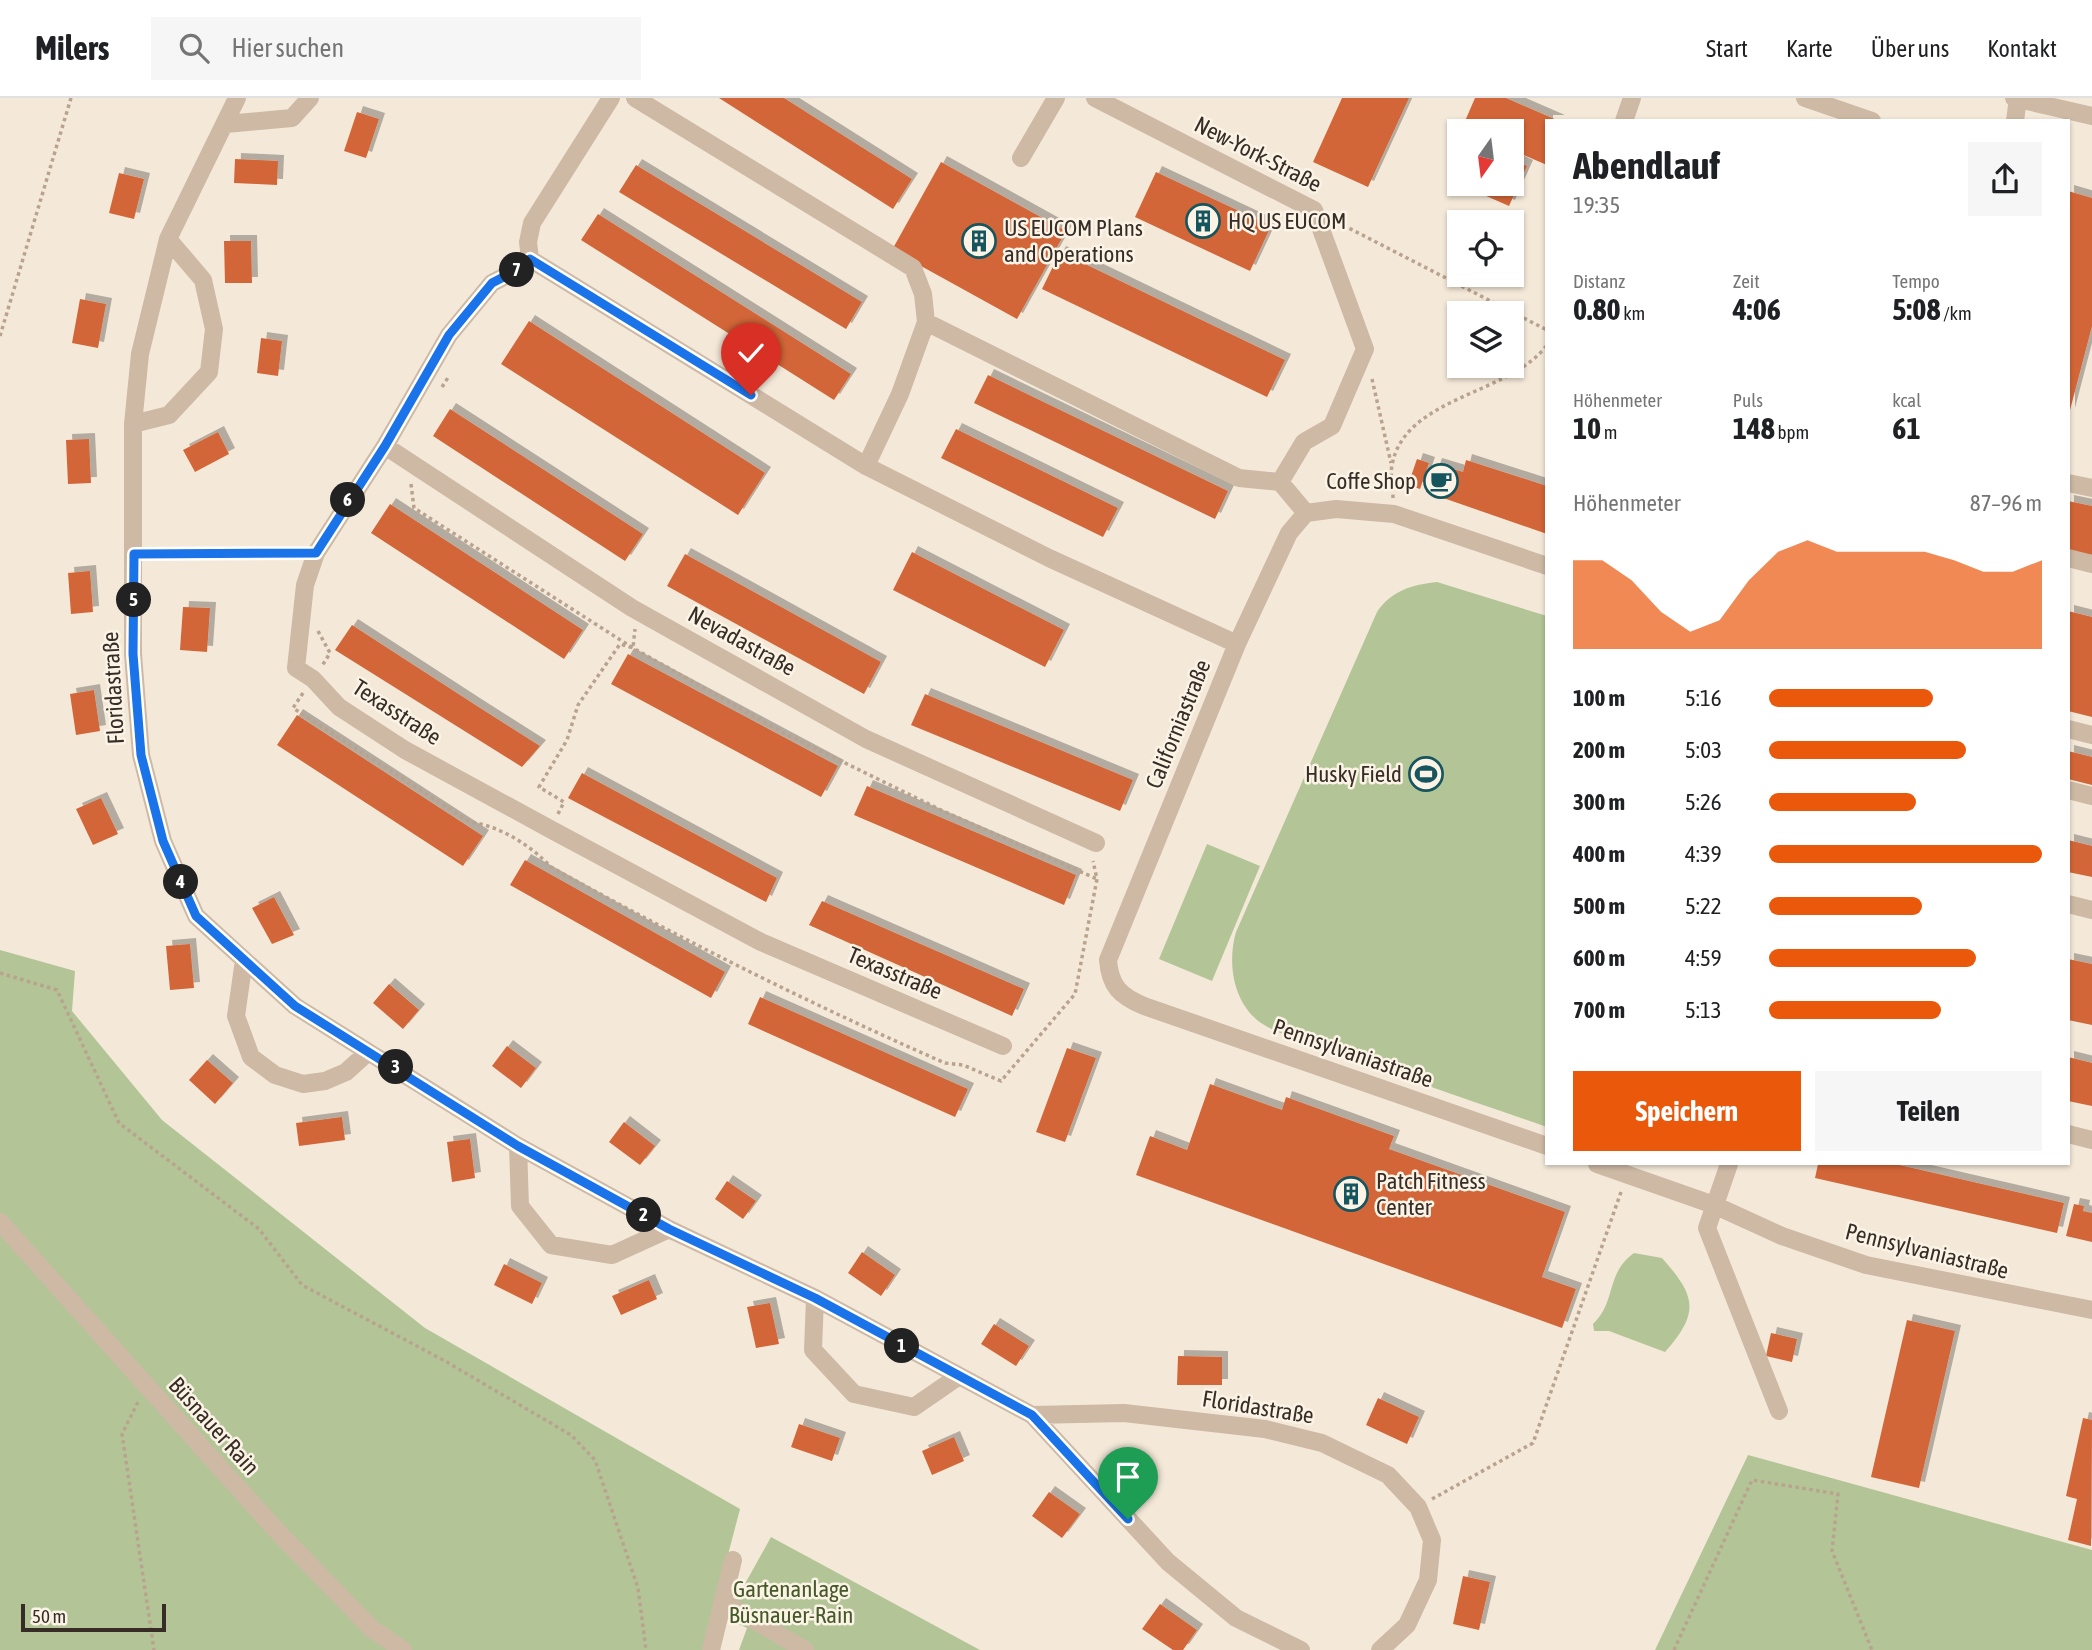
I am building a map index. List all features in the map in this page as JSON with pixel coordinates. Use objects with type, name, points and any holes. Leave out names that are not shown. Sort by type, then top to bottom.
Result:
[{"type":"street","name":"Floridastraße","points":[[237,98],[168,239],[140,354],[134,424],[133,654],[141,755],[163,841],[196,916],[295,1006],[368,1052],[393,1064],[518,1146],[669,1229],[815,1298],[1032,1415],[1168,1562],[1236,1618],[1301,1650]]},
{"type":"street","points":[[226,124],[292,118],[310,98]]},
{"type":"street","points":[[611,98],[532,223],[528,242],[530,259],[866,466],[1049,558],[1237,644]]},
{"type":"street","points":[[635,98],[913,268],[923,295],[926,322],[900,394],[866,466]]},
{"type":"street","points":[[1021,158],[1056,98]]},
{"type":"street","name":"New-York-Straße","points":[[1096,98],[1314,210]]},
{"type":"street","points":[[1625,119],[1632,98]]},
{"type":"street","points":[[1805,98],[1866,119]]},
{"type":"street","points":[[2015,119],[2017,98],[2092,116]]},
{"type":"street","points":[[1280,482],[1304,442],[1332,426],[1365,349],[1314,210]]},
{"type":"street","points":[[134,424],[169,415],[209,372],[214,329],[203,280],[168,239]]},
{"type":"street","name":"Texasstraße","points":[[530,259],[517,270],[492,283],[449,335],[385,446],[316,553],[305,585],[296,668],[313,679],[339,707],[405,750],[761,942],[1003,1046]]},
{"type":"street","points":[[926,322],[1239,478],[1280,482],[1306,513],[1336,509],[1394,514],[1545,565]]},
{"type":"street","name":"Nevadastraße","points":[[385,446],[638,611],[866,739],[1092,842]]},
{"type":"street","points":[[2070,482],[2092,488]]},
{"type":"street","name":"Californiastraße","points":[[1108,960],[1237,644],[1289,533],[1306,513]]},
{"type":"street","points":[[2070,558],[2092,564]]},
{"type":"street","points":[[2070,730],[2092,735]]},
{"type":"street","points":[[2070,790],[2092,796]]},
{"type":"street","points":[[2070,904],[2092,910]]},
{"type":"street","points":[[244,960],[236,1016],[251,1057],[275,1075],[303,1084],[325,1081],[346,1072],[368,1052]]},
{"type":"street","name":"Pennsylvaniastraße","points":[[1108,960],[1110,978],[1117,991],[1144,1006],[1545,1145]]},
{"type":"street","points":[[2070,1134],[2092,1140]]},
{"type":"street","points":[[518,1146],[520,1206],[551,1245],[612,1255],[669,1229]]},
{"type":"street","name":"Pennsylvaniastraße","points":[[1600,1165],[1714,1205],[1782,1236],[1866,1265],[2092,1310]]},
{"type":"street","points":[[1729,1165],[1707,1228],[1779,1411]]},
{"type":"street","name":"Büsnauer Rain","points":[[0,1222],[145,1387],[372,1629],[403,1650]]},
{"type":"street","points":[[815,1298],[813,1350],[854,1394],[914,1406],[959,1377]]},
{"type":"street","name":"Floridastraße","points":[[1032,1415],[1124,1413],[1265,1429],[1322,1443],[1388,1475],[1418,1507],[1432,1540],[1428,1580],[1406,1625],[1380,1650]]},
{"type":"street","points":[[711,1650],[733,1560]]},
{"type":"street","points":[[723,1602],[805,1650]]},
{"type":"path","points":[[0,336],[71,98]]},
{"type":"path","name":"New-York-Straße","points":[[1314,210],[1545,329]]},
{"type":"path","points":[[1392,466],[1402,438],[1425,418],[1527,363],[1545,347]]},
{"type":"path","points":[[1365,349],[1392,466],[1394,514]]},
{"type":"path","points":[[134,554],[316,553]]},
{"type":"path","points":[[550,829],[564,802],[539,787],[567,740],[578,705],[620,644],[633,648],[638,611]]},
{"type":"path","points":[[1075,994],[1097,878],[1092,842]]},
{"type":"path","points":[[0,973],[57,990],[119,1124],[259,1229],[302,1285],[445,1361],[571,1435],[595,1460],[638,1588],[646,1650]]},
{"type":"path","points":[[1418,1507],[1533,1443],[1627,1174]]},
{"type":"path","points":[[145,1387],[122,1434],[154,1650]]},
{"type":"path","points":[[1674,1650],[1752,1480],[1838,1494],[1832,1551],[1872,1650]]},
{"type":"green space","name":"Husky Field","points":[[1437,582],[1545,615],[1545,1126],[1276,1031],[1252,1015],[1238,994],[1235,982],[1232,956],[1236,932],[1377,612],[1389,598],[1419,585]]},
{"type":"green space","points":[[1207,844],[1260,866],[1212,981],[1159,959]]},
{"type":"green space","points":[[0,950],[75,971],[72,1011],[162,1120],[425,1328],[740,1509],[703,1650],[0,1650]]},
{"type":"green space","points":[[1634,1253],[1662,1258],[1687,1293],[1689,1314],[1677,1338],[1665,1352],[1609,1331],[1594,1331],[1593,1324],[1605,1306],[1619,1270]]},
{"type":"green space","points":[[1748,1455],[2092,1550],[2092,1650],[1655,1650]]},
{"type":"green space","name":"Gartenanlage Büsnauer-Rain","points":[[771,1537],[980,1650],[739,1650],[747,1628],[726,1618]]},
{"type":"building","points":[[719,98],[784,98],[912,179],[893,209]]},
{"type":"building","points":[[1342,98],[1409,98],[1368,187],[1313,162]]},
{"type":"building","points":[[1475,98],[1506,98],[1554,119],[1545,119],[1545,164],[1524,155],[1524,119],[1466,119]]},
{"type":"building","points":[[357,112],[379,119],[366,158],[344,151]]},
{"type":"building","points":[[235,159],[278,161],[277,185],[234,183]]},
{"type":"building","name":"US EUCOM Plans and Operations","points":[[941,162],[1066,231],[1017,319],[892,250]]},
{"type":"building","points":[[636,165],[862,302],[846,329],[619,192]]},
{"type":"building","name":"HQ US EUCOM","points":[[1156,172],[1271,226],[1250,271],[1135,217]]},
{"type":"building","points":[[119,173],[144,179],[134,219],[109,213]]},
{"type":"building","points":[[2070,192],[2092,198],[2092,326],[2070,410]]},
{"type":"building","points":[[1486,196],[1514,196],[1509,206]]},
{"type":"building","points":[[598,214],[851,374],[834,400],[581,240]]},
{"type":"building","points":[[224,241],[251,241],[252,283],[225,283]]},
{"type":"building","points":[[1060,252],[1285,360],[1267,397],[1042,289]]},
{"type":"building","points":[[80,299],[106,304],[98,348],[72,343]]},
{"type":"building","points":[[529,321],[765,473],[738,515],[501,364]]},
{"type":"building","points":[[261,338],[282,341],[278,376],[257,373]]},
{"type":"building","points":[[988,375],[1228,491],[1215,519],[974,403]]},
{"type":"building","points":[[450,409],[643,534],[625,561],[433,436]]},
{"type":"building","points":[[956,429],[1118,508],[1103,537],[941,458]]},
{"type":"building","points":[[218,432],[229,454],[195,472],[183,450]]},
{"type":"building","points":[[89,439],[91,483],[68,484],[66,440]]},
{"type":"building","points":[[1417,459],[1429,463],[1420,489],[1408,485]]},
{"type":"building","points":[[1466,460],[1545,485],[1545,533],[1426,492],[1436,464],[1463,472]]},
{"type":"building","points":[[2070,501],[2092,506],[2092,555],[2070,550]]},
{"type":"building","points":[[390,504],[583,630],[564,659],[371,533]]},
{"type":"building","points":[[912,552],[1064,630],[1045,667],[893,590]]},
{"type":"building","points":[[685,554],[881,662],[864,694],[667,586]]},
{"type":"building","points":[[90,571],[93,612],[71,614],[68,573]]},
{"type":"building","points":[[183,607],[210,608],[207,652],[180,650]]},
{"type":"building","points":[[2070,612],[2092,617],[2092,717],[2070,712]]},
{"type":"building","points":[[352,625],[540,746],[522,767],[335,650]]},
{"type":"building","points":[[628,654],[838,766],[821,797],[611,684]]},
{"type":"building","points":[[94,690],[100,731],[76,735],[70,694]]},
{"type":"building","points":[[925,694],[1133,780],[1120,811],[911,725]]},
{"type":"building","points":[[297,715],[483,836],[463,866],[277,745]]},
{"type":"building","points":[[2070,752],[2092,757],[2092,785],[2070,780]]},
{"type":"building","points":[[582,773],[777,878],[766,902],[568,798]]},
{"type":"building","points":[[867,786],[1076,875],[1064,905],[854,815]]},
{"type":"building","points":[[101,798],[118,834],[93,845],[76,809]]},
{"type":"building","points":[[2070,840],[2092,846],[2092,877],[2070,872]]},
{"type":"building","points":[[525,860],[725,972],[711,998],[510,885]]},
{"type":"building","points":[[274,897],[294,935],[272,944],[252,908]]},
{"type":"building","points":[[822,901],[1024,989],[1012,1016],[809,925]]},
{"type":"building","points":[[190,944],[194,988],[170,990],[166,946]]},
{"type":"building","points":[[2070,959],[2092,964],[2092,1025],[2070,1020]]},
{"type":"building","points":[[389,984],[419,1010],[403,1029],[373,1003]]},
{"type":"building","points":[[760,997],[968,1089],[955,1117],[748,1024]]},
{"type":"building","points":[[507,1046],[536,1068],[521,1088],[492,1066]]},
{"type":"building","points":[[1067,1048],[1096,1058],[1065,1142],[1036,1132]]},
{"type":"building","points":[[2070,1058],[2092,1063],[2092,1106],[2070,1101]]},
{"type":"building","points":[[207,1060],[233,1083],[215,1104],[189,1080]]},
{"type":"building","name":"Patch Fitness Center","points":[[1210,1084],[1282,1110],[1286,1097],[1394,1136],[1389,1149],[1565,1212],[1542,1277],[1576,1289],[1562,1328],[1136,1175],[1150,1136],[1187,1150]]},
{"type":"building","points":[[342,1117],[345,1140],[299,1146],[296,1123]]},
{"type":"building","points":[[624,1122],[655,1146],[640,1165],[609,1142]]},
{"type":"building","points":[[470,1139],[475,1178],[452,1182],[447,1142]]},
{"type":"building","points":[[1818,1165],[1899,1165],[2064,1203],[2057,1233],[1815,1178]]},
{"type":"building","points":[[727,1181],[756,1201],[743,1219],[715,1199]]},
{"type":"building","points":[[2074,1204],[2084,1206],[2083,1211],[2092,1213],[2092,1242],[2066,1236]]},
{"type":"building","points":[[862,1252],[895,1275],[881,1296],[848,1273]]},
{"type":"building","points":[[504,1264],[542,1283],[532,1304],[494,1285]]},
{"type":"building","points":[[649,1280],[657,1299],[621,1315],[612,1296]]},
{"type":"building","points":[[770,1303],[779,1344],[756,1348],[747,1307]]},
{"type":"building","points":[[1907,1320],[1955,1331],[1919,1488],[1871,1477]]},
{"type":"building","points":[[994,1324],[1029,1346],[1016,1366],[981,1344]]},
{"type":"building","points":[[1771,1333],[1797,1339],[1792,1362],[1766,1356]]},
{"type":"building","points":[[1178,1356],[1222,1357],[1222,1385],[1177,1385]]},
{"type":"building","points":[[1378,1398],[1419,1417],[1407,1444],[1366,1425]]},
{"type":"building","points":[[2083,1418],[2092,1420],[2091,1546],[2068,1540],[2077,1499],[2066,1496]]},
{"type":"building","points":[[799,1424],[840,1438],[832,1461],[791,1447]]},
{"type":"building","points":[[954,1437],[964,1461],[932,1475],[922,1451]]},
{"type":"building","points":[[1049,1492],[1080,1514],[1062,1538],[1032,1516]]},
{"type":"building","points":[[1463,1576],[1490,1582],[1479,1630],[1453,1624]]},
{"type":"building","points":[[1160,1604],[1197,1630],[1183,1650],[1173,1650],[1142,1629]]},
{"type":"place","name":"HQ US EUCOM","points":[[1203,221]]},
{"type":"place","name":"US EUCOM Plans and Operations","points":[[979,241]]},
{"type":"place","name":"Coffe Shop","points":[[1441,481]]},
{"type":"place","name":"Husky Field","points":[[1426,774]]},
{"type":"place","name":"Patch Fitness Center","points":[[1351,1194]]},
{"type":"route","points":[[751,395],[530,259],[517,270],[492,283],[449,335],[385,446],[316,553],[134,554],[133,654],[141,755],[163,841],[196,916],[295,1006],[368,1052],[393,1064],[518,1146],[669,1229],[815,1298],[1032,1415],[1128,1519]]}]
